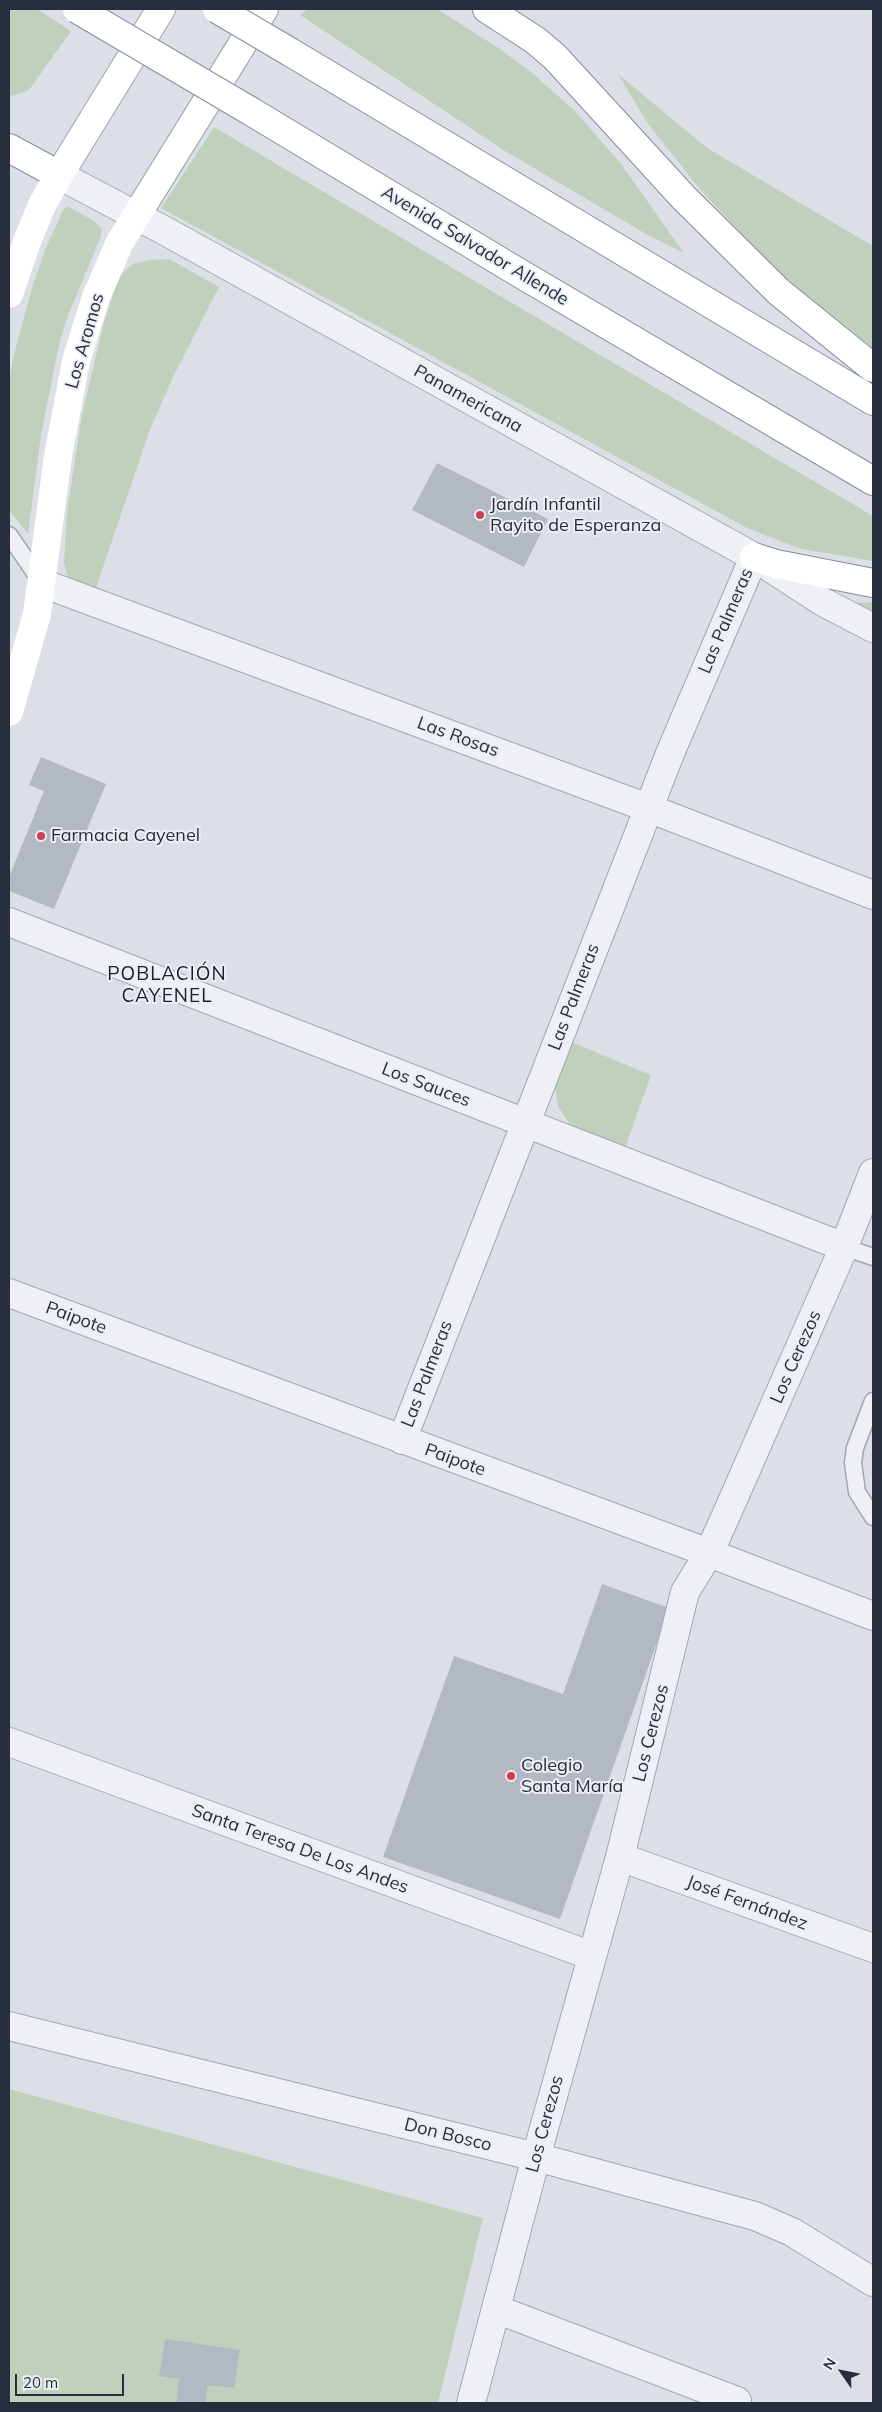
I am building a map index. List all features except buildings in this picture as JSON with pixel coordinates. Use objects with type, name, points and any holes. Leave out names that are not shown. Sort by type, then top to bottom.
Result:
[{"type":"main road","name":"Avenida Salvador Allende","points":[[77,9],[873,481]]},
{"type":"main road","points":[[9,294],[28,239],[59,175],[161,9]]},
{"type":"main road","points":[[217,9],[873,401]]},
{"type":"main road","name":"Los Aromos","points":[[9,712],[28,650],[42,583],[58,456],[76,361],[99,289],[120,242],[264,9]]},
{"type":"main road","points":[[487,9],[535,40],[556,57],[684,198],[779,292],[873,368]]},
{"type":"main road","points":[[9,148],[59,175]]},
{"type":"main road","points":[[754,557],[776,564],[873,583]]},
{"type":"street","name":"Panamericana","points":[[59,175],[754,557],[823,602],[873,628]]},
{"type":"street","name":"Las Palmeras","points":[[402,1440],[648,808],[754,557]]},
{"type":"street","name":"Las Rosas","points":[[42,583],[648,808],[873,895]]},
{"type":"street","name":"Los Sauces","points":[[9,922],[844,1247]]},
{"type":"street","name":"Los Cerezos","points":[[471,2403],[536,2157],[620,1857],[685,1592],[708,1552],[844,1247],[873,1173]]},
{"type":"street","name":"Paipote","points":[[9,1293],[708,1552],[873,1616]]},
{"type":"street","name":"Santa Teresa De Los Andes","points":[[9,1742],[592,1956]]},
{"type":"street","name":"José Fernández","points":[[620,1857],[873,1948]]},
{"type":"street","name":"Don Bosco","points":[[9,2026],[536,2157],[755,2216],[792,2232],[873,2282]]},
{"type":"street","points":[[496,2309],[737,2401]]},
{"type":"lane","points":[[9,535],[42,583]]},
{"type":"lane","points":[[844,1247],[873,1257]]},
{"type":"lane","points":[[873,1401],[856,1448],[853,1463],[857,1492],[873,1517]]},
{"type":"green space","points":[[9,9],[37,9],[71,31],[29,90],[9,97]]},
{"type":"green space","points":[[308,9],[437,9],[500,49],[531,72],[575,111],[621,164],[684,253],[646,234],[505,151],[300,15]]},
{"type":"green space","points":[[618,74],[707,148],[873,246],[873,350],[800,293],[751,245],[699,188],[648,124]]},
{"type":"green space","points":[[214,127],[873,516],[873,561],[801,549],[747,528],[161,208]]},
{"type":"green space","points":[[67,206],[94,221],[102,229],[101,236],[67,318],[59,345],[41,435],[28,534],[9,510],[9,383],[13,358],[32,288],[45,250],[63,210]]},
{"type":"green space","points":[[169,259],[219,287],[173,377],[149,432],[94,594],[69,584],[64,562],[67,512],[82,415],[103,326],[119,276],[133,264],[150,260]]},
{"type":"green space","points":[[873,602],[873,612],[855,603]]},
{"type":"green space","points":[[571,1042],[651,1075],[625,1148],[582,1131],[569,1123],[558,1106],[555,1088],[560,1069]]},
{"type":"green space","points":[[9,2089],[483,2218],[438,2403],[9,2403]]},
{"type":"place","name":"Jardín Infantil Rayito de Esperanza","points":[[480,515]]},
{"type":"place","name":"Farmacia Cayenel","points":[[41,836]]},
{"type":"place","name":"Colegio Santa María","points":[[511,1776]]},
{"type":"district","name":"POBLACIÓN CAYENEL","points":[[167,985]]}]
